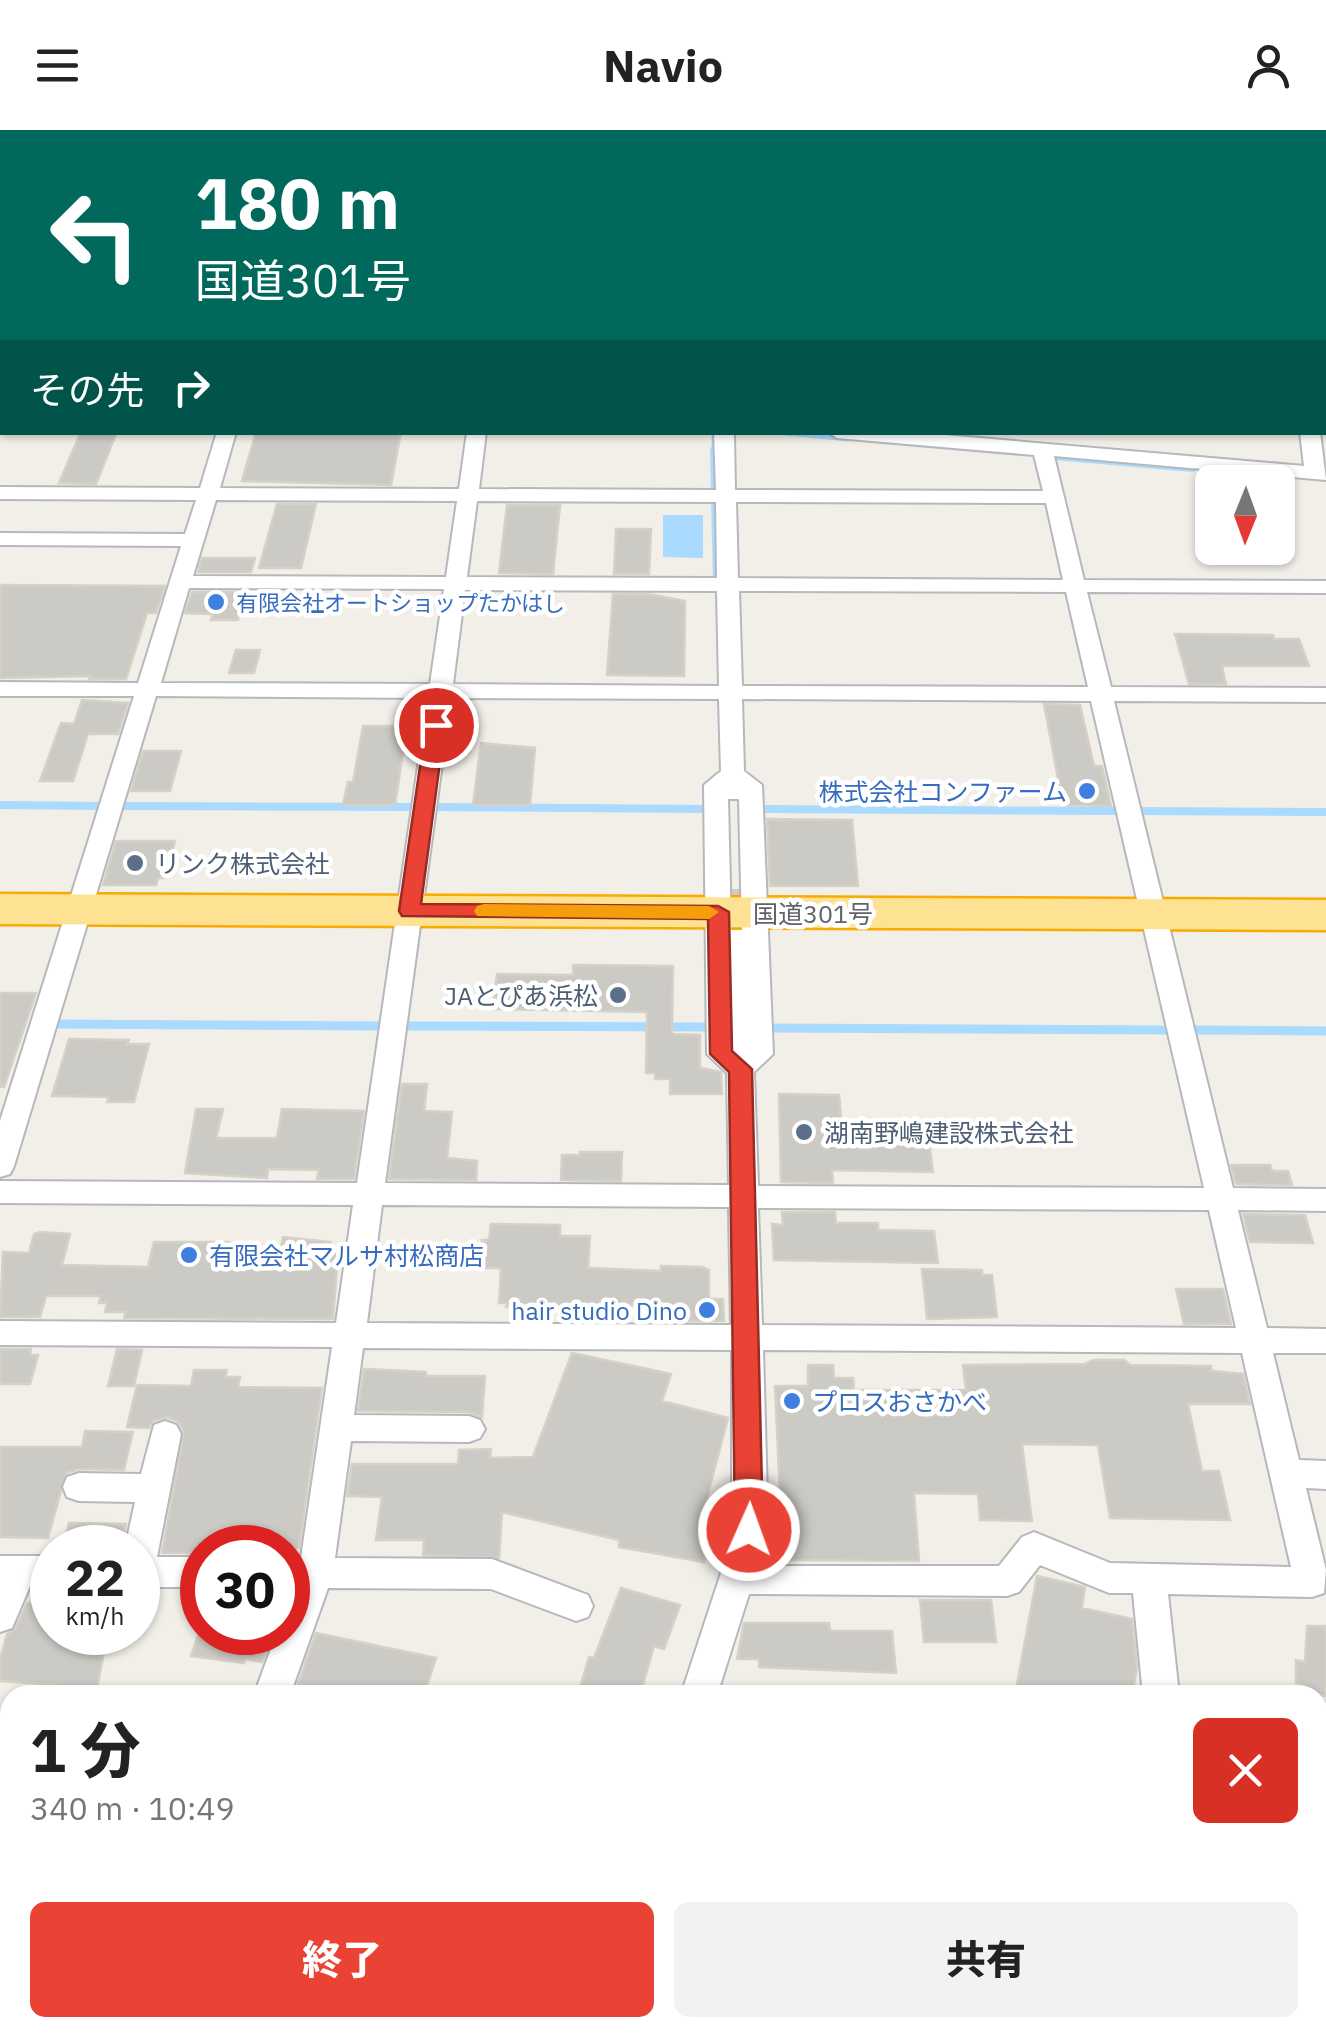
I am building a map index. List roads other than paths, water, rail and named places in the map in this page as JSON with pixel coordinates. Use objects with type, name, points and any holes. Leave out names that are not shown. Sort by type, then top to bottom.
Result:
[{"type":"highway","name":"国道301号","points":[[0,909],[1326,916]]},
{"type":"street","points":[[0,1166],[226,435]]},
{"type":"street","points":[[310,1540],[337,1428],[477,435]]},
{"type":"street","points":[[724,435],[733,774]]},
{"type":"street","points":[[872,435],[1321,474],[1311,435]]},
{"type":"street","points":[[738,1577],[1007,1581],[1034,1547],[1109,1578],[1312,1582],[1043,450]]},
{"type":"street","points":[[0,493],[1054,496]]},
{"type":"street","points":[[0,539],[194,540]]},
{"type":"street","points":[[180,582],[1326,587]]},
{"type":"street","points":[[0,689],[1326,695]]},
{"type":"street","points":[[733,774],[750,785],[736,913]]},
{"type":"street","points":[[702,1685],[738,1577],[749,1530],[751,1497],[736,913],[716,785],[733,774]]},
{"type":"street","points":[[0,1192],[1326,1200]]},
{"type":"street","points":[[0,1333],[1326,1341]]},
{"type":"street","points":[[337,1428],[469,1429]]},
{"type":"street","points":[[147,1525],[165,1434]]},
{"type":"street","points":[[1286,1474],[1326,1475]]},
{"type":"street","points":[[79,1487],[154,1488]]},
{"type":"street","points":[[0,1618],[24,1571]]},
{"type":"street","points":[[310,1573],[492,1574],[576,1606]]},
{"type":"street","points":[[1150,1579],[1160,1685]]},
{"type":"street","points":[[274,1685],[282,1655]]},
{"type":"water","points":[[663,515],[703,515],[703,558],[663,557]]},
{"type":"waterway","points":[[714,435],[714,450]]},
{"type":"waterway","points":[[806,435],[848,439]]},
{"type":"waterway","points":[[714,450],[715,493]]},
{"type":"waterway","points":[[1054,456],[1192,468]]},
{"type":"waterway","points":[[715,499],[717,582]]},
{"type":"waterway","points":[[0,805],[102,806]]},
{"type":"waterway","points":[[121,806],[416,807]]},
{"type":"waterway","points":[[432,807],[705,809]]},
{"type":"waterway","points":[[762,809],[1121,811]]},
{"type":"waterway","points":[[1136,811],[1326,812]]},
{"type":"waterway","points":[[52,1024],[383,1026]]},
{"type":"waterway","points":[[404,1026],[708,1027]]},
{"type":"waterway","points":[[771,1028],[1172,1030]]},
{"type":"waterway","points":[[1189,1030],[1326,1031]]},
{"type":"tunnel","points":[[736,889],[737,935]]},
{"type":"place","name":"有限会社オートショップたかはし","points":[[216,602]]},
{"type":"place","name":"株式会社コンファーム","points":[[1087,791]]},
{"type":"place","name":"リンク株式会社","points":[[135,863]]},
{"type":"place","name":"JAとぴあ浜松","points":[[618,995]]},
{"type":"place","name":"湖南野嶋建設株式会社","points":[[804,1132]]},
{"type":"place","name":"有限会社マルサ村松商店","points":[[189,1255]]},
{"type":"place","name":"hair studio Dino","points":[[707,1310]]},
{"type":"place","name":"プロスおさかべ","points":[[792,1401]]}]
